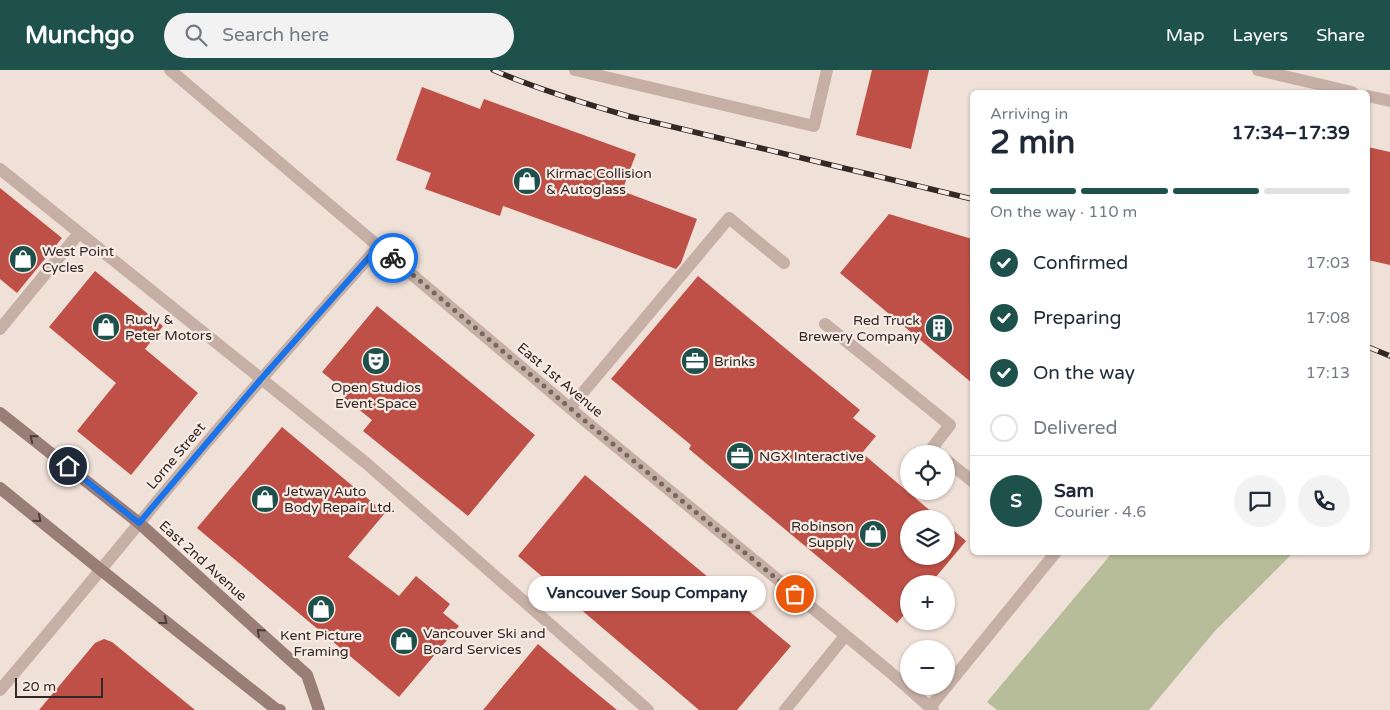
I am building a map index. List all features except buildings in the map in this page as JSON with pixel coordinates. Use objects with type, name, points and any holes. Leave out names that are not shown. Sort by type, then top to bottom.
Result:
[{"type":"main road","name":"East 2nd Avenue","points":[[0,413],[139,523],[307,674],[319,710]]},
{"type":"main road","points":[[0,488],[277,710],[280,710]]},
{"type":"street","name":"East 1st Avenue","points":[[170,70],[570,408],[932,709]]},
{"type":"street","points":[[575,70],[814,126],[827,70]]},
{"type":"street","points":[[1258,70],[1343,90]]},
{"type":"street","points":[[1370,96],[1390,101]]},
{"type":"street","points":[[0,169],[366,463],[648,710]]},
{"type":"street","points":[[570,408],[729,218],[784,263]]},
{"type":"street","points":[[0,329],[79,233]]},
{"type":"street","name":"Lorne Street","points":[[0,690],[261,379],[379,246]]},
{"type":"street","points":[[826,324],[950,425],[934,445]]},
{"type":"street","points":[[955,467],[970,479]]},
{"type":"street","points":[[932,709],[1054,555]]},
{"type":"street","points":[[785,710],[845,636]]},
{"type":"green space","points":[[1110,555],[1291,555],[1214,632],[1149,710],[997,710],[987,702]]},
{"type":"railway","points":[[493,70],[560,95],[628,116],[970,199]]},
{"type":"railway","points":[[1370,348],[1390,356]]},
{"type":"way so far","points":[[393,258],[584,420],[795,594]]},
{"type":"place","name":"Kirmac Collision & Autoglass","points":[[527,181]]},
{"type":"place","name":"West Point Cycles","points":[[23,259]]},
{"type":"place","name":"Rudy & Peter Motors","points":[[106,327]]},
{"type":"place","name":"Red Truck Brewery Company","points":[[939,328]]},
{"type":"place","name":"Open Studios Event Space","points":[[376,361]]},
{"type":"place","name":"Brinks","points":[[695,361]]},
{"type":"place","name":"NGX Interactive","points":[[740,456]]},
{"type":"place","name":"Jetway Auto Body Repair Ltd.","points":[[265,499]]},
{"type":"place","name":"Robinson Supply","points":[[873,534]]},
{"type":"place","name":"Vancouver Soup Company","points":[[795,594]]},
{"type":"place","name":"Kent Picture Framing","points":[[321,609]]},
{"type":"place","name":"Vancouver Ski and Board Services","points":[[404,641]]},
{"type":"route","points":[[68,466],[139,523],[261,379],[379,246],[393,258]]}]
